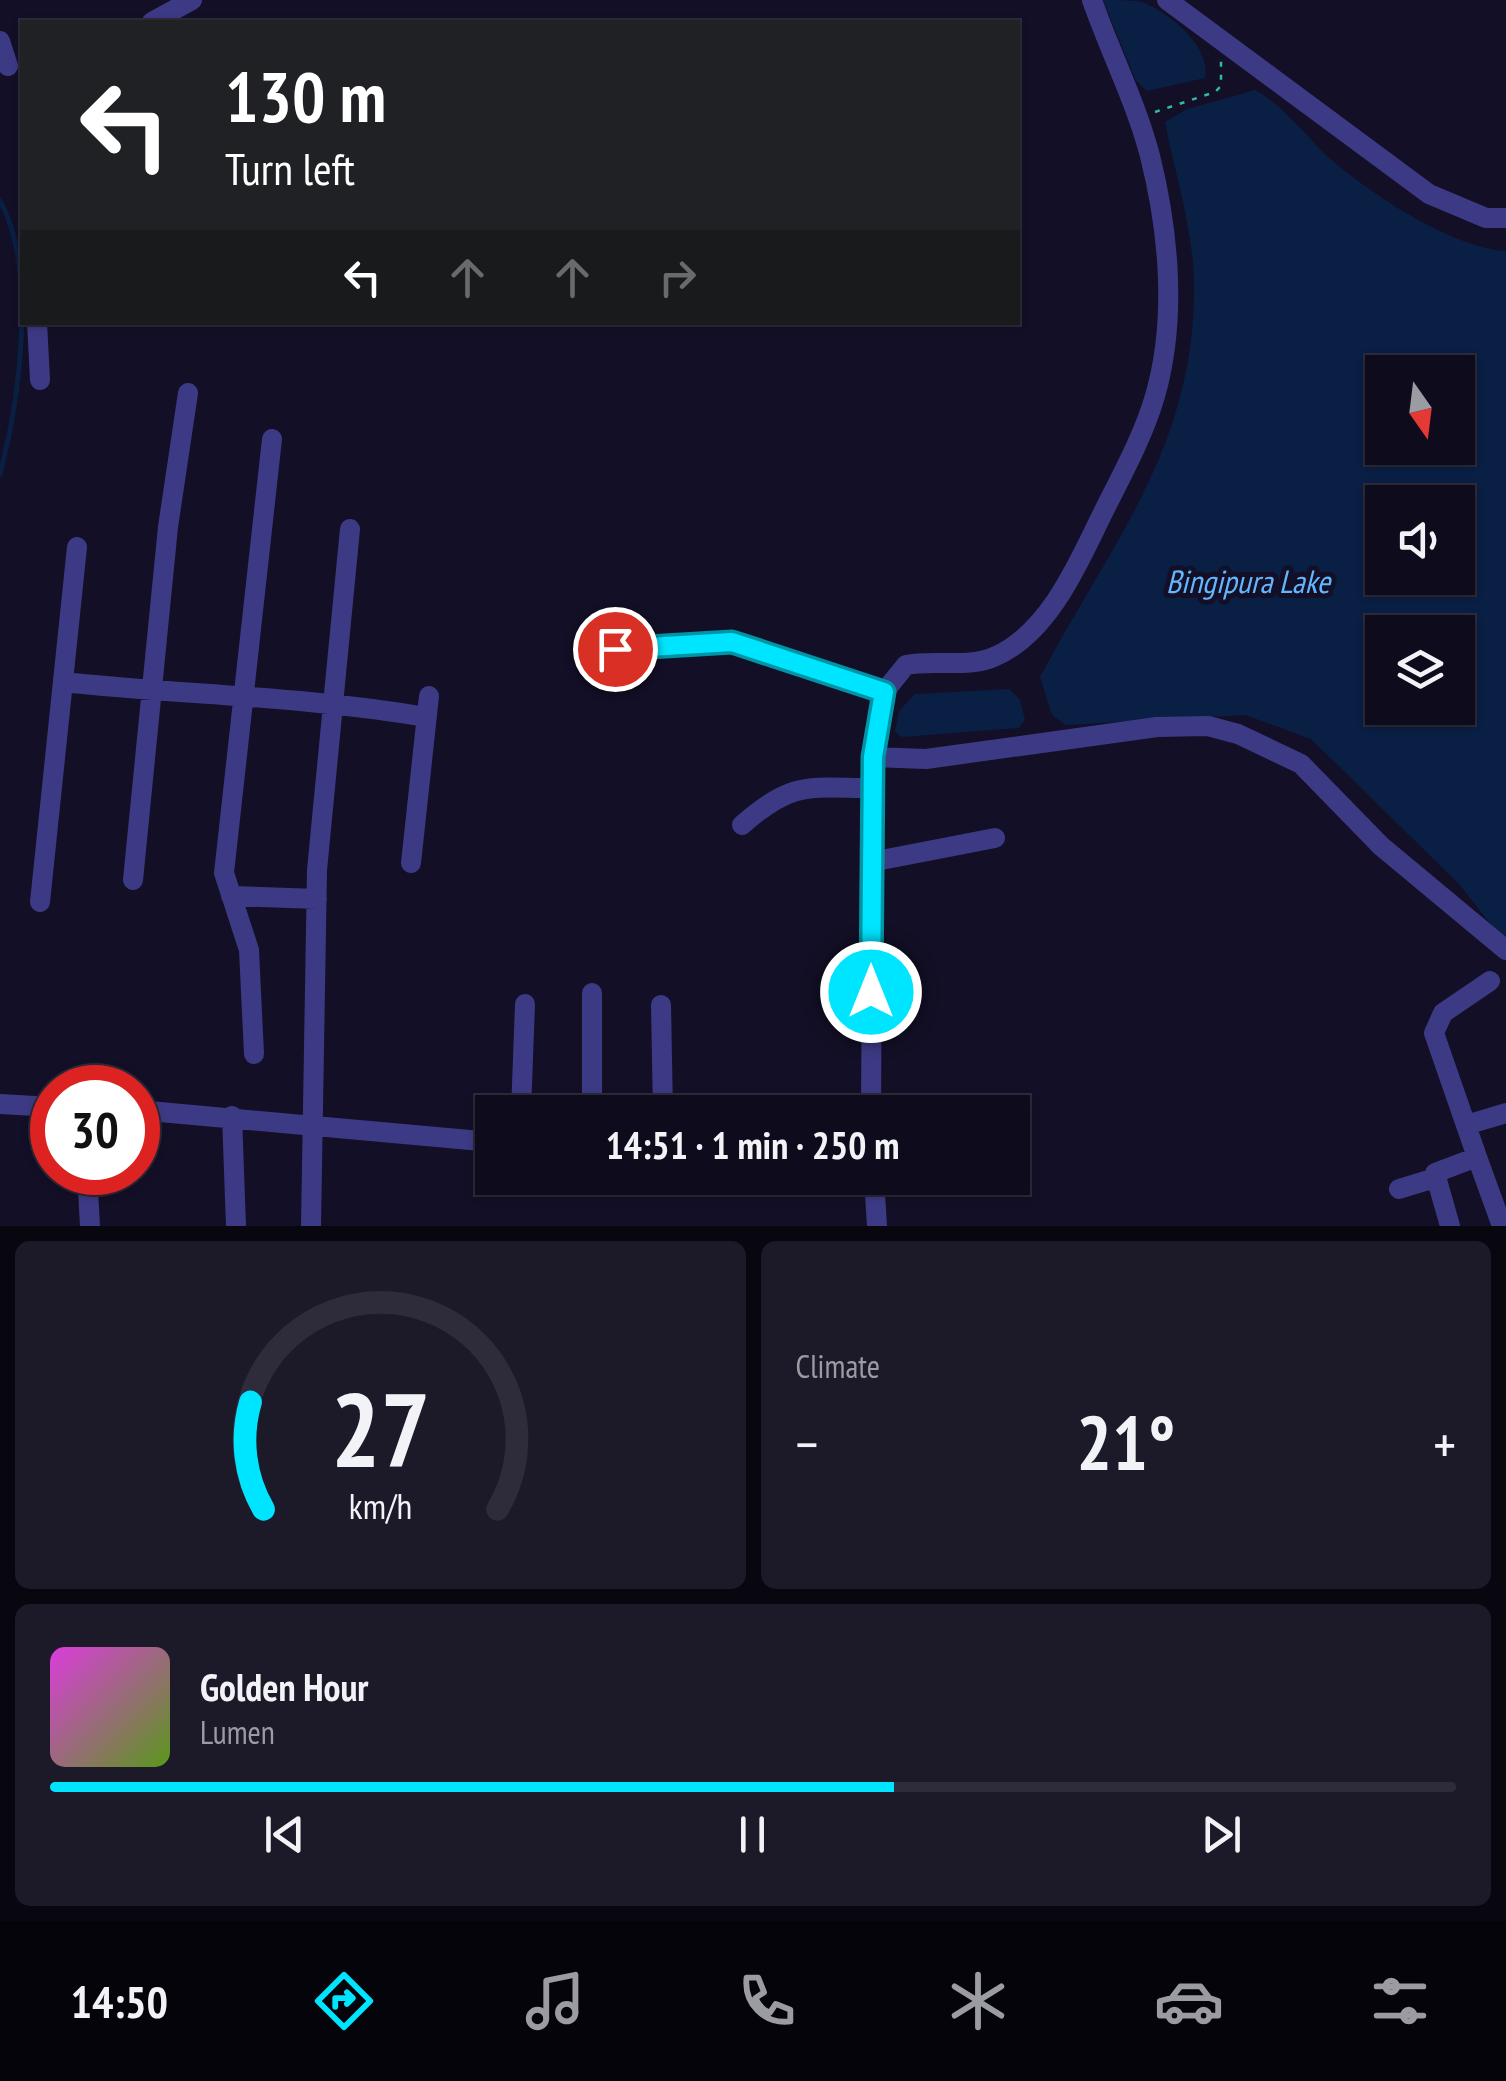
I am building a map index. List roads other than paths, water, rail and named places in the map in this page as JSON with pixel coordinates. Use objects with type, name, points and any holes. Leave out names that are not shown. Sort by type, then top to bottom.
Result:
[{"type":"street","points":[[156,20],[192,0]]},
{"type":"street","points":[[872,1095],[872,788],[884,692],[906,665],[987,660],[1009,649],[1028,632],[1078,566],[1142,430],[1164,361],[1168,296],[1156,192],[1138,118],[1092,0]]},
{"type":"street","points":[[1168,0],[1428,194],[1486,218],[1506,218]]},
{"type":"street","points":[[0,41],[10,66]]},
{"type":"street","points":[[37,325],[40,380]]},
{"type":"street","points":[[133,880],[168,527],[188,393]]},
{"type":"street","points":[[254,1054],[249,950],[224,874],[272,440]]},
{"type":"street","points":[[311,1226],[317,899],[350,529]]},
{"type":"street","points":[[40,902],[77,547]]},
{"type":"street","points":[[615,649],[732,642],[884,692]]},
{"type":"street","points":[[62,682],[154,693],[172,689],[427,707],[411,863]]},
{"type":"street","points":[[873,757],[942,757],[1157,727],[1208,726],[1238,734],[1301,764],[1380,846],[1506,950]]},
{"type":"street","points":[[742,825],[776,795],[812,788],[872,788]]},
{"type":"street","points":[[871,862],[994,838]]},
{"type":"street","points":[[231,896],[317,899]]},
{"type":"street","points":[[1490,981],[1443,1013],[1434,1034],[1502,1226]]},
{"type":"street","points":[[592,994],[592,1095]]},
{"type":"street","points":[[522,1095],[525,1004]]},
{"type":"street","points":[[661,1005],[663,1095]]},
{"type":"street","points":[[0,1104],[30,1105]]},
{"type":"street","points":[[160,1111],[475,1140]]},
{"type":"street","points":[[1466,1125],[1506,1113]]},
{"type":"street","points":[[232,1116],[236,1226]]},
{"type":"street","points":[[1450,1226],[1435,1173],[1477,1157]]},
{"type":"street","points":[[1399,1189],[1434,1178]]},
{"type":"street","points":[[89,1195],[90,1226]]},
{"type":"street","points":[[875,1195],[877,1226]]},
{"type":"water","points":[[1103,0],[1143,2],[1165,14],[1186,32],[1202,54],[1205,78],[1147,91],[1136,81]]},
{"type":"water","name":"Bingipura Lake","points":[[1255,90],[1372,191],[1439,231],[1485,248],[1506,251],[1506,944],[1459,884],[1311,739],[1245,715],[1066,725],[1052,715],[1040,677],[1146,488],[1181,392],[1191,338],[1193,259],[1165,122],[1187,109]]},
{"type":"water","points":[[1009,689],[1020,700],[1025,720],[1019,728],[902,737],[895,732],[899,711],[915,694]]},
{"type":"waterway","points":[[0,201],[12,229],[20,274]]},
{"type":"waterway","points":[[0,474],[13,411],[21,325]]}]
